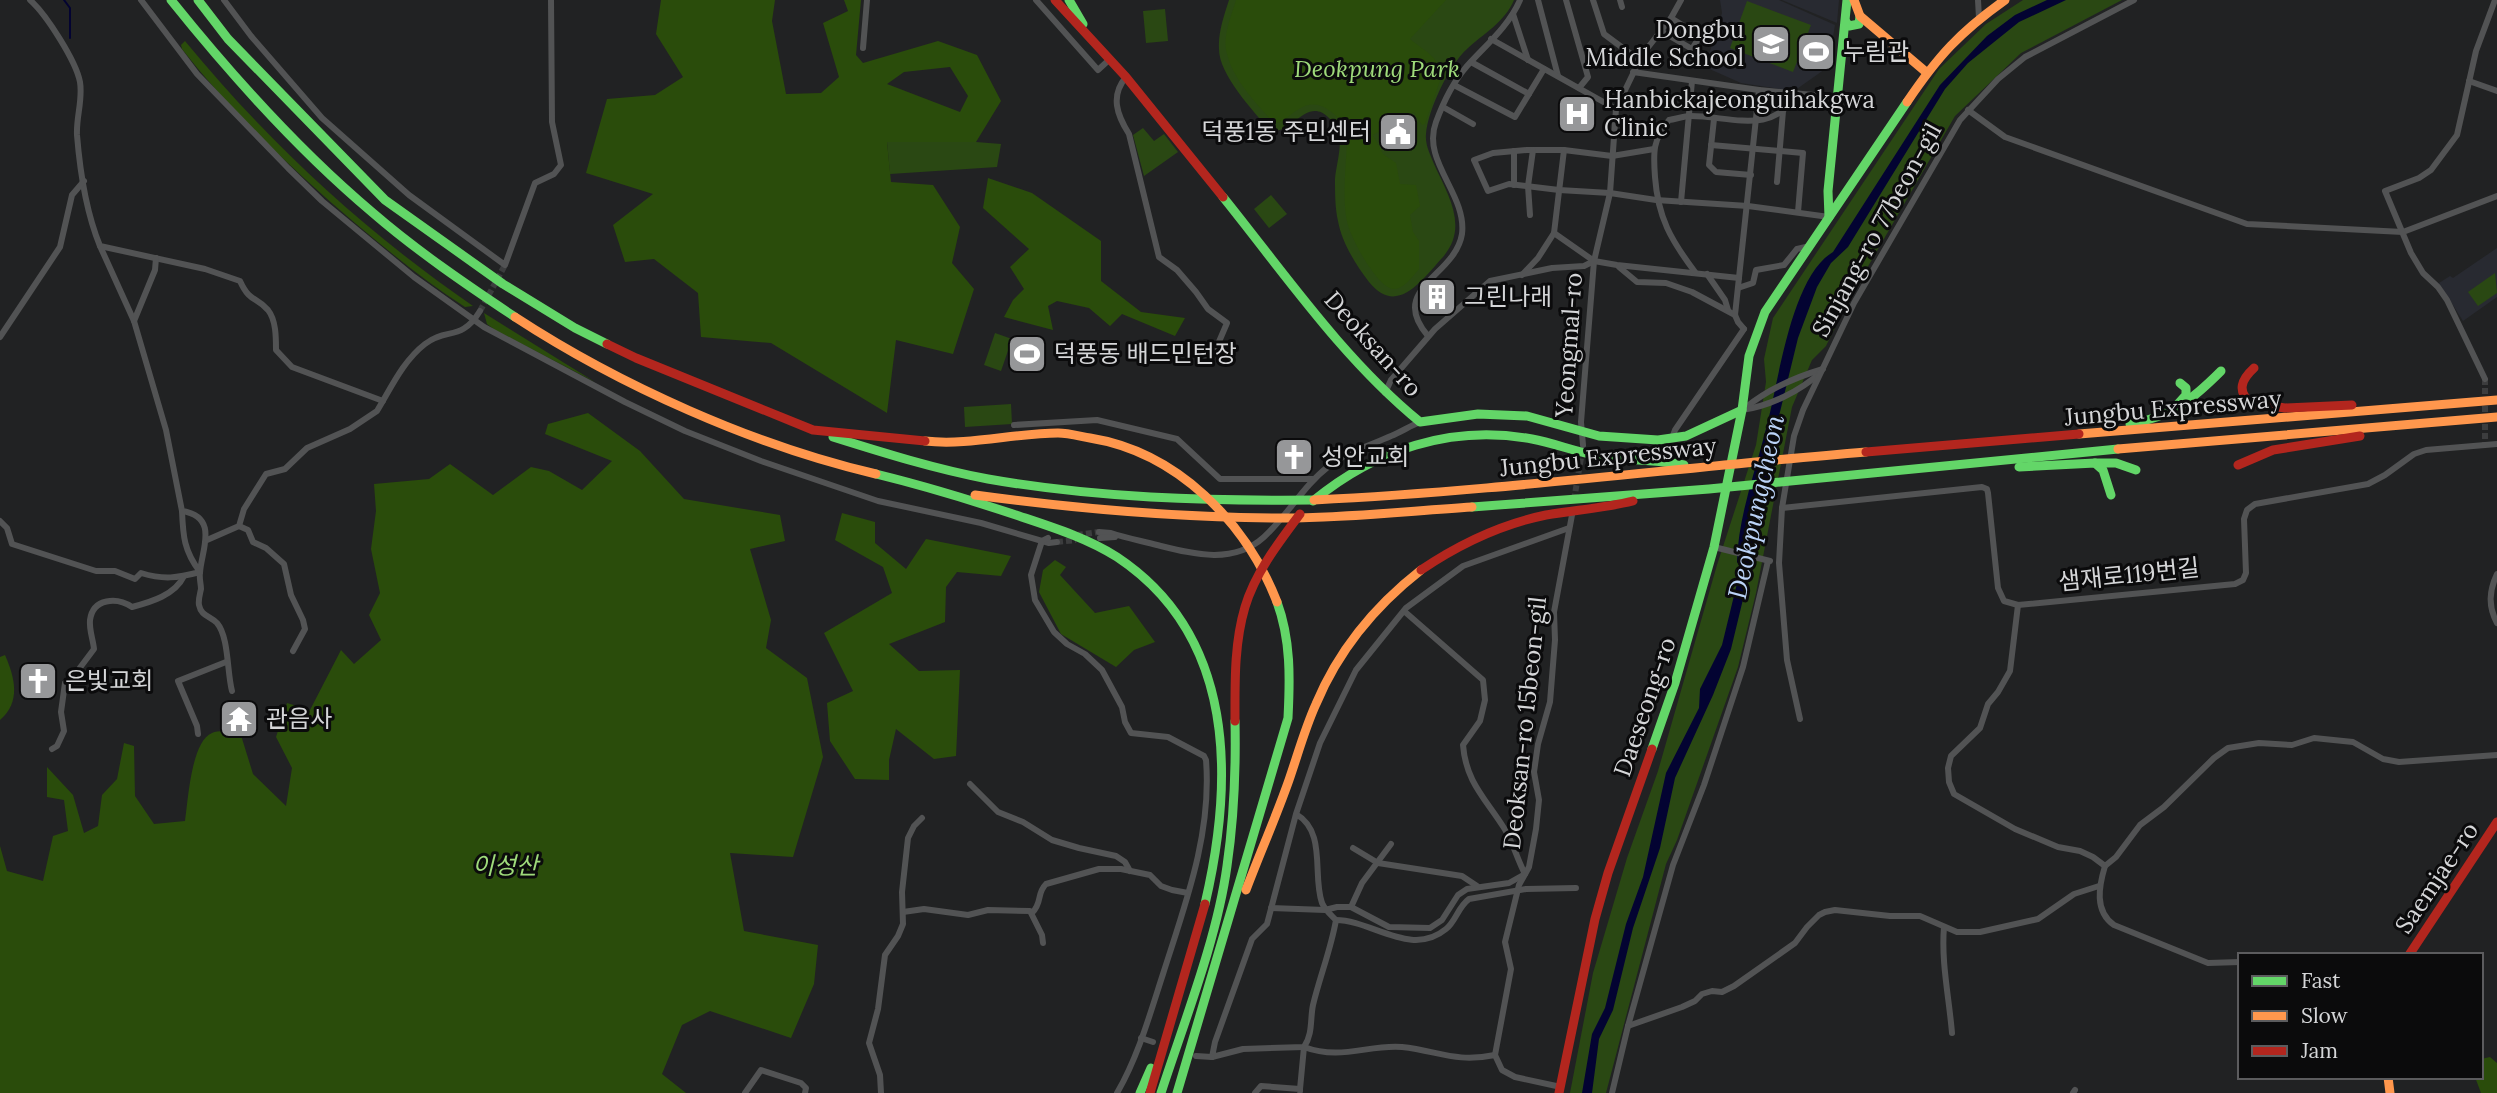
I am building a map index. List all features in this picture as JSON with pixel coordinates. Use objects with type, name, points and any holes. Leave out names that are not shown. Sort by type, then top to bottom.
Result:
[{"type":"main road","points":[[172,0],[214,54],[297,144],[373,214],[492,302],[572,352],[658,395],[831,463],[940,490],[1057,528],[1119,558],[1158,595],[1195,645],[1205,670],[1218,716],[1223,793],[1219,840],[1209,898],[1150,1093]]},
{"type":"main road","points":[[198,0],[246,59],[385,201],[503,284],[575,328],[636,358],[813,430],[932,442],[1060,433],[1108,441],[1139,452],[1171,469],[1196,487],[1240,534],[1270,584],[1281,613],[1288,645],[1288,718],[1177,1093]]},
{"type":"main road","name":"Deoksan-ro","points":[[1055,0],[1126,77],[1352,356],[1385,393],[1420,422],[1478,414],[1527,416],[1599,436],[1630,439],[1672,438],[1686,436],[1742,410]]},
{"type":"main road","name":"Deoksan-ro","points":[[1069,0],[1089,34]]},
{"type":"main road","points":[[1847,0],[1853,20]]},
{"type":"main road","points":[[1829,217],[1828,191],[1836,97],[1844,35],[1853,20],[1854,0]]},
{"type":"main road","name":"Daeseong-ro","points":[[1560,1090],[1595,919],[1608,873],[1675,683],[1714,547],[1742,410],[1749,356],[1765,312],[1926,72],[1954,40],[2005,0]]},
{"type":"main road","points":[[1853,20],[1868,21],[1871,27],[1926,72]]},
{"type":"main road","points":[[2254,368],[2241,384],[2246,399],[2253,404],[2271,407],[2360,404],[2372,411]]},
{"type":"main road","points":[[2097,434],[2120,425],[2144,422],[2170,414],[2185,405],[2221,371]]},
{"type":"main road","points":[[2144,422],[2184,399],[2186,388],[2180,383]]},
{"type":"main road","name":"Jungbu Expressway","points":[[813,430],[907,463],[1016,485],[1154,497],[1276,502],[1470,491],[1792,458],[2497,400]]},
{"type":"main road","name":"Jungbu Expressway","points":[[940,490],[1103,510],[1273,519],[1330,517],[1709,489],[2497,417]]},
{"type":"main road","points":[[2238,465],[2273,450],[2365,435],[2374,427]]},
{"type":"main road","points":[[1161,1093],[1213,930],[1227,868],[1236,783],[1235,677],[1245,606],[1270,555],[1306,507],[1342,478],[1391,452],[1439,438],[1467,435],[1523,437],[1602,457],[1671,461],[1694,468]]},
{"type":"main road","points":[[2095,463],[2103,470],[2111,495]]},
{"type":"main road","points":[[1945,466],[1986,468],[2116,463],[2136,470]]},
{"type":"main road","points":[[1215,969],[1317,700],[1345,647],[1380,603],[1411,576],[1449,552],[1482,536],[1552,513],[1623,503],[1669,492]]},
{"type":"main road","name":"Saemjae-ro","points":[[2410,953],[2497,822]]},
{"type":"main road","points":[[1140,1093],[1165,1040]]},
{"type":"street","points":[[30,0],[43,13],[79,78],[82,97],[77,133],[92,222],[134,321],[166,430],[189,557],[200,572]]},
{"type":"street","points":[[141,0],[197,74],[322,201],[405,270],[502,338],[625,402],[732,450],[878,501],[1057,542]]},
{"type":"street","points":[[224,0],[251,36],[322,118],[409,195],[505,265],[535,183],[554,174],[561,165],[552,122],[551,0]]},
{"type":"street","points":[[863,48],[867,0]]},
{"type":"street","points":[[1036,0],[1098,70],[1110,59]]},
{"type":"street","points":[[1428,337],[1417,323],[1415,305],[1418,295],[1449,261],[1462,234],[1459,205],[1432,142],[1433,130],[1454,85],[1513,14],[1520,0]]},
{"type":"street","points":[[1538,0],[1558,77]]},
{"type":"street","points":[[1566,0],[1588,77],[1579,88]]},
{"type":"street","points":[[1593,0],[1604,34],[1639,60]]},
{"type":"street","name":"Yeongmal-ro","points":[[1583,432],[1594,261],[1610,193],[1616,109],[1639,60],[1671,19],[1681,0]]},
{"type":"street","points":[[1978,0],[1979,18]]},
{"type":"street","name":"Sinjang-ro 77beon-gil","points":[[1800,719],[1787,660],[1779,564],[1782,508],[1794,436],[1803,410],[1825,369],[1854,303],[1959,120],[1998,79],[2025,57],[2134,0]]},
{"type":"street","points":[[2485,379],[2447,300],[2416,264],[2385,191],[2425,174],[2457,135],[2476,51],[2495,0]]},
{"type":"street","points":[[1513,14],[1528,60]]},
{"type":"street","points":[[1661,31],[1692,48],[1700,36],[1671,19]]},
{"type":"street","points":[[1491,40],[1616,109]]},
{"type":"street","points":[[1471,62],[1529,94]]},
{"type":"street","points":[[1454,85],[1515,117],[1544,69]]},
{"type":"street","points":[[1633,72],[1759,90],[1836,97]]},
{"type":"street","points":[[1126,77],[1117,88],[1116,99],[1123,125],[1129,134],[1159,257],[1177,270],[1208,309],[1227,323],[1218,344],[1205,355]]},
{"type":"street","points":[[1681,202],[1692,81]]},
{"type":"street","points":[[2469,81],[2497,91]]},
{"type":"street","points":[[1758,330],[1744,329],[1735,315],[1759,90]]},
{"type":"street","points":[[1695,272],[1663,223],[1656,200],[1654,149],[1658,134],[1669,120],[1690,116],[1756,121],[1773,118],[1783,111],[1796,94]]},
{"type":"street","points":[[1443,107],[1473,124]]},
{"type":"street","points":[[1968,110],[2005,137],[2247,224],[2403,232],[2497,196]]},
{"type":"street","points":[[1777,182],[1783,111]]},
{"type":"street","points":[[1714,119],[1709,165],[1716,172],[1751,175]]},
{"type":"street","points":[[1711,145],[1803,153],[1798,212]]},
{"type":"street","points":[[1654,149],[1612,156],[1564,150],[1514,151],[1493,153],[1474,160],[1488,191],[1509,184],[1656,200],[1748,206],[1829,217]]},
{"type":"street","points":[[1530,215],[1528,186],[1532,150]]},
{"type":"street","points":[[1521,276],[1538,258],[1554,233],[1564,150]]},
{"type":"street","points":[[1514,151],[1514,185]]},
{"type":"street","points":[[0,337],[60,247],[72,195],[83,181]]},
{"type":"street","name":"Yeongmal-ro","points":[[1554,233],[1594,261]]},
{"type":"street","points":[[100,246],[205,269],[240,281],[247,296],[268,310],[275,329],[276,350],[292,367],[383,401]]},
{"type":"street","points":[[1738,288],[1753,283],[1756,270],[1784,265],[1797,249],[1810,246]]},
{"type":"street","points":[[134,321],[155,270],[156,258]]},
{"type":"street","points":[[1385,393],[1391,380],[1428,337],[1490,281],[1552,268],[1584,266],[1594,261],[1739,278]]},
{"type":"street","points":[[1617,265],[1637,282],[1666,283],[1692,292],[1735,315]]},
{"type":"street","points":[[1707,274],[1725,300],[1728,310]]},
{"type":"street","points":[[207,540],[239,526],[244,509],[266,474],[285,470],[307,448],[358,425],[377,411],[412,356],[428,341],[467,328],[480,311]]},
{"type":"street","points":[[1672,438],[1744,329]]},
{"type":"street","points":[[1742,410],[1762,395],[1809,373],[1825,369]]},
{"type":"street","points":[[1742,410],[1761,406],[1807,385],[1825,369]]},
{"type":"street","points":[[1014,425],[1097,420],[1177,439],[1220,479],[1314,479]]},
{"type":"street","points":[[1100,535],[1121,536],[1196,554],[1229,554],[1249,547],[1266,535],[1314,479],[1335,462],[1420,422]]},
{"type":"street","points":[[1583,432],[1583,445]]},
{"type":"street","name":"샘재로119번길","points":[[2018,605],[2235,584],[2243,580],[2246,573],[2245,519],[2247,510],[2255,504],[2368,484],[2414,454],[2426,450],[2497,444]]},
{"type":"street","points":[[1782,508],[1982,487],[1987,489],[1998,588],[2004,601],[2018,605],[2010,671],[1988,704],[1980,728],[1951,756],[1949,782],[1954,794],[2015,829],[2042,842],[2093,857],[2105,866]]},
{"type":"street","points":[[182,511],[198,517],[207,540],[200,572],[198,604],[203,615],[216,623],[223,636],[232,691]]},
{"type":"street","name":"Deoksan-ro 15beon-gil","points":[[1495,1055],[1511,969],[1506,942],[1517,892],[1532,854],[1539,800],[1534,772],[1538,744],[1550,702],[1555,640],[1553,612],[1572,515]]},
{"type":"street","points":[[0,521],[7,528],[12,544],[96,571],[115,571],[135,579],[141,573],[159,579],[200,572]]},
{"type":"street","points":[[239,526],[247,530],[253,542],[266,548],[284,564],[291,595],[305,629],[293,651]]},
{"type":"street","points":[[1212,1057],[1251,939],[1267,924],[1296,814],[1320,743],[1356,670],[1404,611],[1463,566],[1569,528]]},
{"type":"street","points":[[1045,539],[1034,562],[1033,587],[1035,600],[1054,632],[1067,644],[1086,654],[1102,670],[1122,707],[1131,733],[1168,737],[1204,756],[1207,772],[1203,827],[1188,892],[1141,1038],[1117,1093]]},
{"type":"street","points":[[1714,547],[1779,564]]},
{"type":"street","points":[[1612,1093],[1673,865],[1704,785],[1742,667],[1765,559]]},
{"type":"street","points":[[2497,574],[2490,589],[2490,601],[2497,623]]},
{"type":"street","points":[[52,749],[58,746],[64,731],[61,712],[65,684],[74,677],[94,649],[90,617],[95,609],[103,601],[124,601],[132,607],[155,599],[180,584],[184,576]]},
{"type":"street","points":[[1271,908],[1325,910],[1350,907],[1389,928],[1430,928],[1442,920],[1458,895],[1467,889],[1509,883],[1525,874],[1505,829],[1468,774],[1463,745],[1480,721],[1485,700],[1483,680],[1404,611]]},
{"type":"street","points":[[198,734],[178,681],[226,662]]},
{"type":"street","points":[[2238,962],[2208,963],[2114,925],[2102,911],[2099,886],[2105,866],[2116,857],[2140,825],[2164,807],[2214,758],[2228,748],[2259,743],[2291,745],[2314,738],[2353,742],[2383,760],[2399,762],[2497,755]]},
{"type":"street","points":[[970,785],[998,812],[1017,818],[1052,840],[1079,849],[1116,856],[1125,862],[1130,870]]},
{"type":"street","points":[[1296,814],[1308,824],[1314,840],[1321,900],[1325,910],[1336,920],[1364,923],[1398,939],[1431,937],[1444,931],[1469,899],[1576,888]]},
{"type":"street","points":[[881,1093],[880,1075],[869,1043],[878,1010],[885,956],[903,924],[902,892],[908,838],[922,818]]},
{"type":"street","points":[[1350,907],[1362,883],[1391,844]]},
{"type":"street","points":[[1353,848],[1378,863],[1462,876],[1477,886]]},
{"type":"street","points":[[1032,913],[1039,906],[1041,890],[1046,884],[1099,869],[1130,870],[1150,875],[1161,886],[1188,892]]},
{"type":"street","points":[[1628,1026],[1682,1007],[1702,994],[1722,992],[1734,986],[1795,943],[1819,915],[1825,912],[1835,910],[1890,916],[1920,916],[1957,932],[1980,932],[2038,919],[2074,894],[2099,886]]},
{"type":"street","points":[[903,912],[924,909],[968,915],[988,910],[1030,911],[1044,943]]},
{"type":"street","points":[[1255,1093],[1261,1086],[1300,1091],[1304,1047],[1308,1041],[1313,1005],[1323,978],[1336,920]]},
{"type":"street","points":[[1944,927],[1943,964],[1952,1033]]},
{"type":"street","points":[[1141,1038],[1153,1042]]},
{"type":"street","points":[[1196,1056],[1212,1057],[1242,1049],[1304,1047],[1353,1053],[1401,1047],[1457,1059],[1495,1055],[1502,1070],[1560,1090]]},
{"type":"street","points":[[745,1093],[761,1070],[800,1083],[806,1088],[805,1093]]},
{"type":"shaded area","name":"Dongbu Middle School","points":[[1720,0],[1779,0],[1835,25],[1828,67],[1794,91],[1741,83],[1705,67],[1722,13]]},
{"type":"shaded area","points":[[1782,0],[1839,0],[1837,23]]},
{"type":"shaded area","points":[[2497,248],[2497,297],[2463,321],[2439,283],[2450,276],[2453,278]]},
{"type":"green space","points":[[661,0],[775,0],[772,21],[786,94],[821,93],[839,77],[823,23],[848,11],[844,0],[861,0],[856,55],[863,63],[938,41],[977,55],[1001,101],[976,142],[887,142],[891,182],[933,185],[960,227],[952,263],[974,289],[953,354],[896,340],[887,413],[771,343],[701,337],[698,293],[654,259],[625,262],[613,225],[653,194],[586,173],[607,99],[655,95],[683,77],[656,34]],"holes":[[[950,67],[968,96],[960,112],[887,84],[904,72]]]},
{"type":"green space","name":"Deokpung Park","points":[[1229,0],[1514,0],[1499,21],[1460,56],[1435,101],[1426,142],[1454,211],[1455,234],[1443,257],[1427,276],[1409,291],[1399,296],[1379,292],[1364,275],[1346,245],[1335,200],[1339,137],[1330,119],[1321,112],[1313,111],[1285,128],[1269,130],[1231,81],[1220,59],[1219,49],[1220,30]]},
{"type":"green space","name":"Deokpung Park","points":[[1236,0],[1446,0],[1410,39],[1431,55],[1440,71],[1441,78],[1425,124],[1422,125],[1414,112],[1373,135],[1383,154],[1396,163],[1400,184],[1416,185],[1420,206],[1410,215],[1413,232],[1419,241],[1419,269],[1401,287],[1388,287],[1373,273],[1348,225],[1345,191],[1348,128],[1336,115],[1316,105],[1302,107],[1282,121],[1274,123],[1246,91],[1235,73],[1227,54],[1226,41]]},
{"type":"green space","points":[[2023,0],[2122,0],[2021,53],[1955,116],[1848,301],[1826,346],[1812,360],[1792,407],[1756,593],[1738,667],[1666,864],[1606,1093],[1570,1093],[1593,973],[1627,858],[1658,771],[1717,565],[1756,445],[1766,382],[1764,359],[1773,318],[1939,69],[1986,24]]},
{"type":"green space","points":[[1747,1],[1811,25],[1793,72],[1730,48]]},
{"type":"green space","points":[[1165,9],[1168,41],[1146,43],[1143,11]]},
{"type":"green space","points":[[185,41],[250,115],[320,184],[394,247],[473,306],[465,307],[395,256],[309,182],[221,96],[182,49],[181,45]]},
{"type":"green space","points":[[1143,128],[1154,141],[1164,134],[1178,152],[1144,176],[1133,135]]},
{"type":"green space","points":[[887,142],[1001,144],[997,167],[890,174]]},
{"type":"green space","points":[[988,178],[1032,193],[1101,241],[1101,281],[1141,312],[1185,318],[1175,336],[1122,314],[1110,326],[1089,308],[1057,301],[1048,306],[1053,330],[1004,317],[1013,300],[1024,289],[1010,267],[1029,249],[983,208]]},
{"type":"green space","points":[[1271,195],[1287,214],[1269,228],[1254,209]]},
{"type":"green space","points":[[2495,273],[2497,293],[2478,306],[2468,292]]},
{"type":"green space","points":[[484,313],[595,382],[495,330],[487,324]]},
{"type":"green space","points":[[995,333],[1012,339],[1001,371],[984,365]]},
{"type":"green space","points":[[1011,404],[1012,424],[965,427],[964,407]]},
{"type":"green space","name":"이성산","points":[[588,413],[640,451],[684,499],[780,515],[785,541],[750,549],[771,620],[766,648],[807,678],[823,757],[793,857],[730,853],[744,931],[818,945],[814,984],[791,1038],[710,1011],[682,1025],[662,1074],[686,1093],[0,1093],[0,846],[7,871],[43,881],[53,836],[68,831],[64,800],[47,797],[47,767],[73,795],[84,833],[98,826],[102,795],[117,779],[124,743],[134,746],[135,796],[154,824],[185,821],[199,747],[212,733],[240,732],[253,774],[286,806],[292,768],[276,737],[287,703],[310,710],[341,650],[354,664],[381,640],[369,615],[380,593],[371,549],[376,511],[374,484],[429,479],[450,464],[493,495],[531,467],[549,471],[582,490],[612,461],[545,434],[548,424]]},
{"type":"green space","points":[[842,513],[875,522],[875,543],[906,569],[926,539],[1011,556],[1001,576],[957,572],[946,587],[945,622],[889,644],[919,671],[960,670],[956,756],[934,759],[896,729],[889,760],[889,780],[855,779],[830,741],[827,703],[853,691],[824,633],[892,593],[883,567],[835,540]]},
{"type":"green space","points":[[1055,560],[1066,567],[1060,575],[1095,613],[1129,606],[1155,642],[1134,650],[1116,667],[1061,634],[1039,592],[1043,570]]},
{"type":"green space","points":[[5,655],[14,689],[11,705],[0,720],[0,657]]},
{"type":"green space","points":[[2490,1057],[2497,1063],[2497,1093],[2481,1093],[2476,1079],[2483,1079],[2483,1059]]},
{"type":"water","name":"Deokpungcheon","points":[[2047,0],[2066,0],[2019,22],[1968,63],[1945,89],[1848,247],[1831,263],[1817,287],[1798,338],[1779,416],[1766,504],[1731,649],[1675,778],[1660,848],[1633,928],[1613,1010],[1599,1039],[1592,1093],[1582,1093],[1592,1034],[1605,1008],[1626,924],[1643,877],[1666,773],[1699,708],[1700,689],[1722,645],[1741,567],[1737,562],[1744,510],[1797,306],[1807,283],[1819,265],[1833,252],[1940,85],[1987,36],[2015,15]]},
{"type":"waterway","points":[[64,0],[70,8],[70,38]]},
{"type":"tunnel","points":[[480,311],[505,265]]},
{"type":"tunnel","points":[[2485,379],[2485,445]]},
{"type":"tunnel","points":[[1574,500],[1582,452]]},
{"type":"tunnel","points":[[1077,535],[1099,532]]},
{"type":"tunnel","points":[[1057,542],[1076,540]]},
{"type":"traffic: fast","points":[[171,0],[267,111],[345,189],[425,254],[515,317]]},
{"type":"traffic: fast","points":[[198,0],[228,39],[385,200],[503,284],[575,328],[607,344]]},
{"type":"traffic: fast","points":[[1069,0],[1083,24]]},
{"type":"traffic: fast","points":[[1829,217],[1828,191],[1847,0]]},
{"type":"traffic: fast","points":[[1846,22],[1849,26],[1859,24],[1860,16]]},
{"type":"traffic: fast","points":[[1652,749],[1675,683],[1714,547],[1742,410],[1749,356],[1765,312],[1907,102]]},
{"type":"traffic: fast","points":[[1223,197],[1340,343],[1365,371],[1420,422],[1478,414],[1527,416],[1599,436],[1658,440],[1686,436],[1742,410]]},
{"type":"traffic: fast","points":[[2130,424],[2157,417],[2180,406],[2221,371]]},
{"type":"traffic: fast","points":[[2177,405],[2186,395],[2186,388],[2180,383]]},
{"type":"traffic: fast","points":[[1313,501],[1337,483],[1388,455],[1415,445],[1472,435],[1532,439],[1599,456],[1684,465]]},
{"type":"traffic: fast","points":[[833,437],[949,470],[1029,485],[1151,497],[1314,500]]},
{"type":"traffic: fast","points":[[1472,507],[1709,489],[2118,449]]},
{"type":"traffic: fast","points":[[2095,463],[2116,463],[2136,470]]},
{"type":"traffic: fast","points":[[2019,467],[2095,463],[2103,470],[2111,495]]},
{"type":"traffic: fast","points":[[876,474],[1001,510],[1094,544],[1117,557],[1156,590],[1185,627],[1205,669],[1217,714],[1221,761],[1220,809],[1205,904]]},
{"type":"traffic: fast","points":[[1177,1093],[1288,718],[1287,645],[1277,602]]},
{"type":"traffic: fast","points":[[1161,1093],[1199,980],[1222,894],[1233,812],[1235,721]]},
{"type":"traffic: fast","points":[[1140,1093],[1151,1068]]},
{"type":"traffic: slow","points":[[1854,0],[1860,16],[1926,72]]},
{"type":"traffic: slow","points":[[1907,102],[1951,46],[2005,0]]},
{"type":"traffic: slow","points":[[515,317],[598,366],[689,410],[783,447],[876,474]]},
{"type":"traffic: slow","points":[[2079,434],[2497,400]]},
{"type":"traffic: slow","points":[[2118,449],[2497,417]]},
{"type":"traffic: slow","points":[[925,441],[958,442],[1062,433],[1122,446],[1152,458],[1204,495],[1227,519],[1264,573],[1277,602]]},
{"type":"traffic: slow","points":[[1314,500],[1521,485],[1866,452]]},
{"type":"traffic: slow","points":[[975,495],[1130,512],[1246,518],[1332,517],[1472,507]]},
{"type":"traffic: slow","points":[[1246,890],[1284,794],[1308,722],[1325,684],[1360,630],[1388,598],[1421,570]]},
{"type":"traffic: slow","points":[[2388,1079],[2390,1093]]},
{"type":"traffic: jam","points":[[1055,0],[1126,77],[1223,197]]},
{"type":"traffic: jam","points":[[607,344],[813,430],[925,441]]},
{"type":"traffic: jam","points":[[2254,368],[2242,385],[2243,394],[2251,403],[2285,408],[2352,405]]},
{"type":"traffic: jam","points":[[1866,452],[2079,434]]},
{"type":"traffic: jam","points":[[2238,465],[2273,450],[2360,436]]},
{"type":"traffic: jam","points":[[1421,570],[1465,544],[1513,524],[1546,515],[1633,501]]},
{"type":"traffic: jam","points":[[1235,721],[1237,649],[1249,594],[1261,570],[1300,514]]},
{"type":"traffic: jam","points":[[1559,1093],[1595,919],[1608,873],[1652,749]]},
{"type":"traffic: jam","points":[[2410,953],[2497,822]]},
{"type":"traffic: jam","points":[[1150,1093],[1205,904]]},
{"type":"place","name":"Dongbu Middle School","points":[[1771,44]]},
{"type":"place","name":"누림관","points":[[1816,52]]},
{"type":"place","name":"Hanbickajeonguihakgwa Clinic","points":[[1577,114]]},
{"type":"place","name":"덕풍1동 주민센터","points":[[1398,132]]},
{"type":"place","name":"그린나래","points":[[1437,297]]},
{"type":"place","name":"덕풍동 배드민턴장","points":[[1027,354]]},
{"type":"place","name":"성안교회","points":[[1294,457]]},
{"type":"place","name":"은빛교회","points":[[38,681]]},
{"type":"place","name":"관음사","points":[[239,719]]}]
